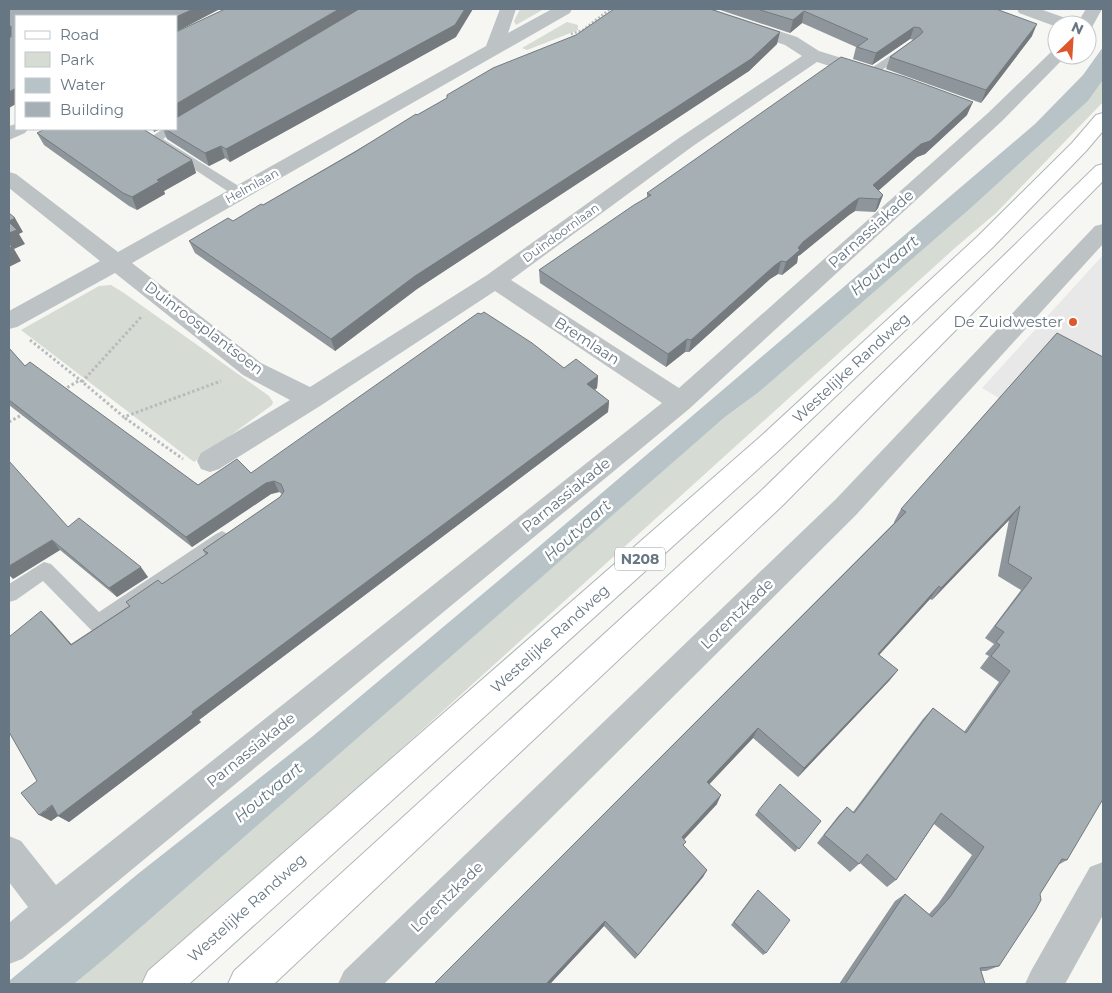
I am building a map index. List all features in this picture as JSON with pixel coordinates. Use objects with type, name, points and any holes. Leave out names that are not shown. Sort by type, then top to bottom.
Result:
[{"type":"main road","name":"Westelijke Randweg","points":[[161,984],[769,444],[984,242],[1079,147],[1103,119]]},
{"type":"main road","name":"N208","points":[[247,984],[772,498],[1103,170]]},
{"type":"street","points":[[494,49],[508,9]]},
{"type":"street","name":"Helmlaan","points":[[16,328],[117,262],[564,9]]},
{"type":"street","points":[[696,9],[791,41],[810,58],[889,78]]},
{"type":"street","points":[[1025,9],[1047,17]]},
{"type":"street","name":"Duindoornlaan","points":[[311,399],[495,280],[686,142],[810,58]]},
{"type":"street","name":"Parnassiakade","points":[[9,946],[680,402],[986,113],[1047,64]]},
{"type":"street","name":"Duinroosplantsoen","points":[[9,178],[161,295],[252,369],[311,399]]},
{"type":"street","name":"Lorentzkade","points":[[357,984],[846,507],[1103,231]]},
{"type":"street","name":"Bremlaan","points":[[495,280],[680,402]]},
{"type":"street","points":[[210,461],[311,399]]},
{"type":"street","points":[[9,853],[53,911]]},
{"type":"street","points":[[1044,984],[1103,880]]},
{"type":"lane","points":[[871,73],[911,44]]},
{"type":"lane","points":[[167,130],[151,136],[240,193]]},
{"type":"lane","points":[[9,594],[44,570],[98,624],[237,528]]},
{"type":"path","points":[[583,30],[591,33]]},
{"type":"path","points":[[56,394],[81,381],[161,295]]},
{"type":"path","points":[[16,328],[124,417],[194,467],[210,461]]},
{"type":"path","points":[[124,417],[252,369]]},
{"type":"path","points":[[9,422],[32,408]]},
{"type":"shaded area","name":"De Zuidwester","points":[[1103,255],[1103,467],[995,404],[999,398],[982,388]]},
{"type":"green space","points":[[520,9],[544,9],[516,25],[514,21]]},
{"type":"green space","points":[[567,22],[578,25],[578,30],[527,50],[522,48]]},
{"type":"green space","points":[[1103,80],[1103,102],[996,213],[956,247],[141,984],[74,984],[725,417],[759,392],[972,207],[1088,101]]},
{"type":"green space","points":[[111,285],[269,396],[273,402],[272,405],[194,462],[21,330],[99,286]]},
{"type":"water","name":"Houtvaart","points":[[1103,47],[1103,80],[1088,101],[972,207],[759,392],[725,417],[110,954],[74,984],[9,984],[9,981],[139,873],[313,736],[529,555],[1035,124],[1083,75],[1090,65],[1097,65],[1097,55]]},
{"type":"building","points":[[9,9],[193,9],[178,16],[15,15],[15,89],[9,92],[9,37],[11,37],[11,26],[9,27]]},
{"type":"building","points":[[225,9],[339,9],[178,103],[178,31]]},
{"type":"building","points":[[359,9],[465,9],[455,25],[226,149],[221,146],[205,153],[167,130],[178,130],[178,117]]},
{"type":"building","points":[[614,9],[710,9],[780,32],[751,59],[415,276],[331,339],[189,241],[228,218],[233,221],[261,204],[263,205],[416,114],[447,98],[447,95],[493,68],[576,35]]},
{"type":"building","points":[[757,9],[996,9],[1037,24],[986,90],[890,57],[920,35],[923,32],[920,28],[914,27],[876,53],[857,47],[868,39],[804,11],[793,20]]},
{"type":"building","points":[[841,57],[905,77],[973,102],[930,141],[921,144],[873,185],[883,195],[879,199],[859,198],[853,202],[803,242],[798,248],[800,250],[786,262],[781,261],[774,266],[691,340],[687,339],[668,354],[539,270],[651,195],[647,193]]},
{"type":"building","points":[[43,130],[145,130],[192,160],[132,197],[123,193],[37,133]]},
{"type":"building","points":[[9,213],[15,218],[9,221]]},
{"type":"building","points":[[9,222],[17,230],[9,233]]},
{"type":"building","points":[[484,312],[532,343],[564,368],[576,359],[598,376],[587,384],[609,401],[192,712],[193,714],[58,816],[52,805],[39,815],[21,793],[37,781],[9,732],[9,637],[41,611],[71,645],[130,606],[126,602],[158,580],[162,584],[208,553],[203,550],[280,497],[284,491],[281,484],[274,481],[266,483],[186,537],[9,400],[9,348],[25,366],[30,362],[198,485],[237,459],[251,473],[478,313]]},
{"type":"building","points":[[1057,333],[1103,357],[1103,799],[1067,860],[1062,859],[1040,894],[1041,900],[1035,911],[999,966],[980,968],[985,984],[845,984],[905,894],[932,917],[950,897],[984,847],[941,813],[896,880],[867,854],[859,864],[824,835],[847,807],[854,813],[933,708],[966,733],[1010,671],[991,656],[1000,645],[996,642],[1004,632],[995,626],[1032,578],[1008,563],[1020,506],[941,588],[939,586],[878,654],[898,670],[804,768],[758,728],[707,782],[721,795],[682,837],[686,842],[683,845],[707,870],[638,955],[605,921],[546,984],[434,984],[906,512],[901,509]]},
{"type":"building","points":[[9,461],[68,527],[79,518],[141,567],[109,588],[52,540],[9,566]]},
{"type":"building","points":[[780,784],[821,821],[799,849],[758,811]]},
{"type":"building","points":[[758,890],[790,920],[766,953],[734,922]]},
{"type":"place","name":"De Zuidwester","points":[[1073,322]]}]
